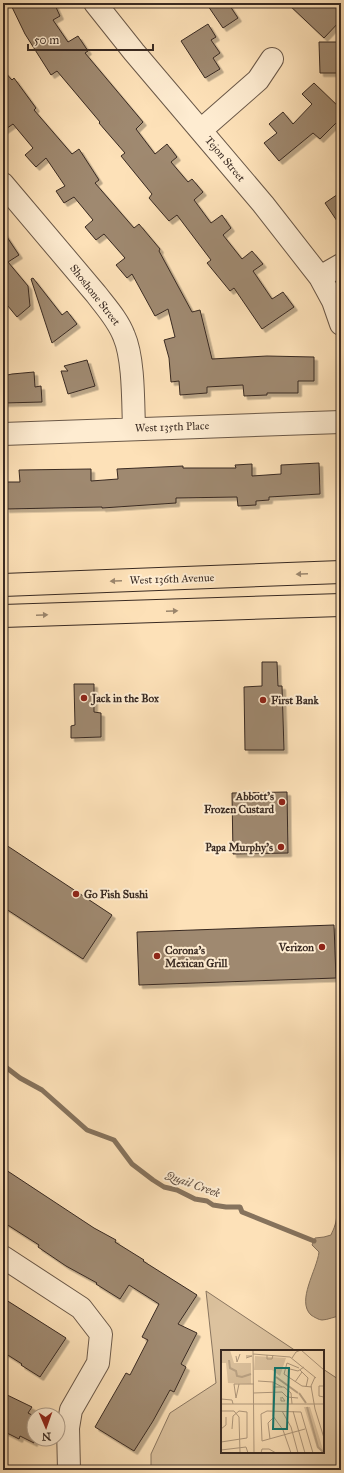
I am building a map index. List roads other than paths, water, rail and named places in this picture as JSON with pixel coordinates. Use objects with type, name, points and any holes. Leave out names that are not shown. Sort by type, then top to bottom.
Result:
[{"type":"main road","name":"West 136th Avenue","points":[[3,585],[341,572]]},
{"type":"main road","points":[[3,616],[341,605]]},
{"type":"street","name":"Tejon Street","points":[[96,3],[134,52],[263,204],[320,277],[333,301],[341,324]]},
{"type":"street","points":[[201,130],[258,80],[272,59]]},
{"type":"street","name":"Shoshone Street","points":[[3,184],[96,294],[122,331],[130,361],[134,428]]},
{"type":"street","points":[[320,277],[341,266]]},
{"type":"street","name":"West 135th Place","points":[[3,434],[134,428],[341,422]]},
{"type":"street","points":[[3,1257],[81,1308],[101,1334],[98,1363],[71,1410],[68,1428],[69,1470]]},
{"type":"waterway","name":"Quail Creek","points":[[3,1065],[20,1078],[42,1090],[87,1130],[114,1140],[132,1164],[164,1187],[177,1190],[195,1199],[207,1201],[213,1205],[240,1207],[242,1212],[314,1241]]},
{"type":"place","name":"Jack in the Box","points":[[84,698]]},
{"type":"place","name":"First Bank","points":[[263,700]]},
{"type":"place","name":"Abbott's Frozen Custard","points":[[282,802]]},
{"type":"place","name":"Papa Murphy's","points":[[281,847]]},
{"type":"place","name":"Go Fish Sushi","points":[[76,894]]},
{"type":"place","name":"Verizon","points":[[322,947]]},
{"type":"place","name":"Corona's Mexican Grill","points":[[157,956]]}]
